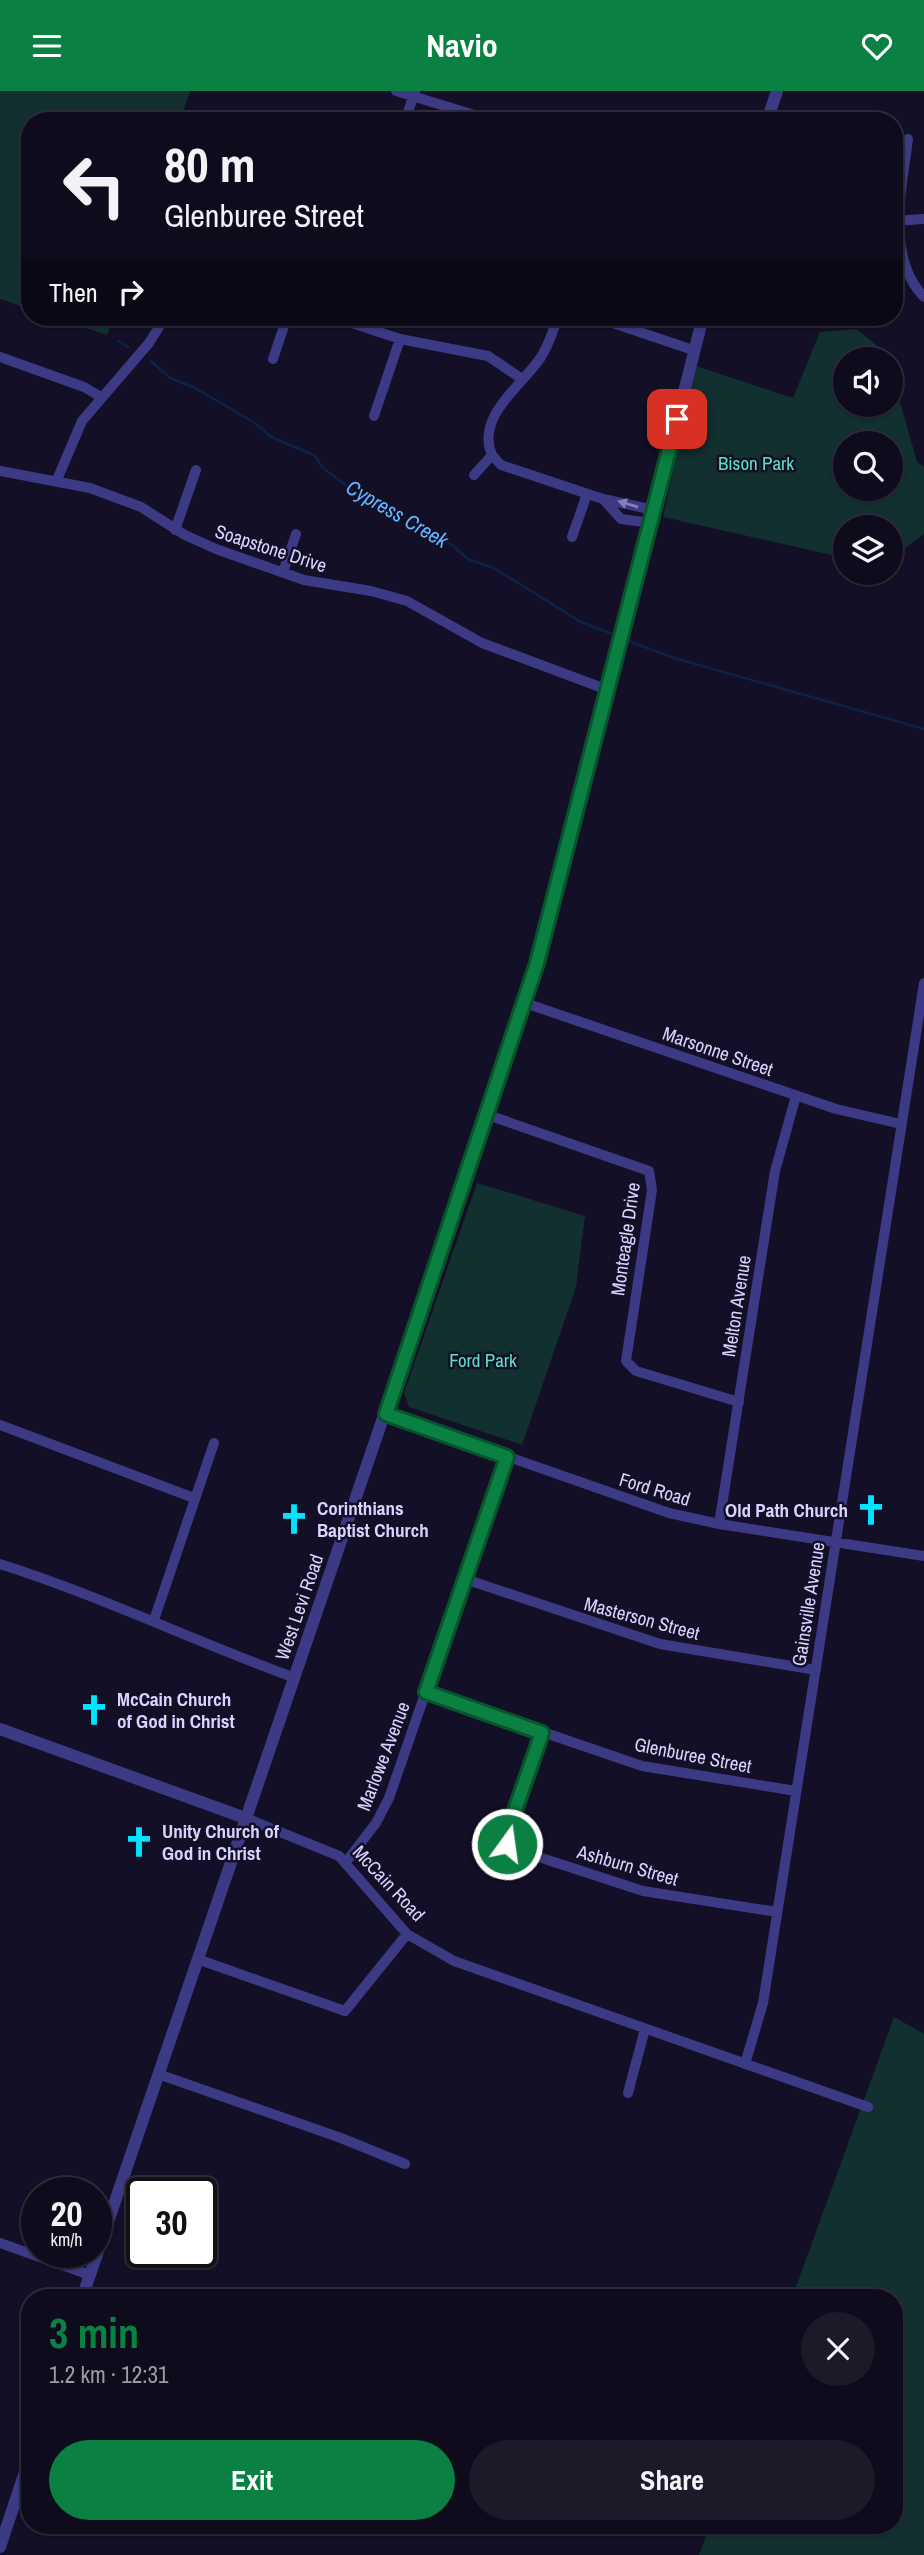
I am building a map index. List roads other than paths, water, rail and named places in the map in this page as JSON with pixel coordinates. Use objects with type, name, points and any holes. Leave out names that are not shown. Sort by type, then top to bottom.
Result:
[{"type":"street","points":[[396,91],[415,94],[468,112]]},
{"type":"street","points":[[770,112],[777,91]]},
{"type":"street","points":[[408,112],[415,94]]},
{"type":"street","points":[[903,173],[908,139]]},
{"type":"street","points":[[903,220],[924,219]]},
{"type":"street","points":[[903,251],[924,297]]},
{"type":"street","points":[[56,482],[82,421],[149,343],[160,326]]},
{"type":"street","points":[[273,359],[284,326]]},
{"type":"street","points":[[361,326],[400,339],[488,356],[522,379]]},
{"type":"street","points":[[554,326],[544,352],[498,412],[489,437],[492,456],[501,465],[652,517]]},
{"type":"street","points":[[622,326],[693,350]]},
{"type":"street","name":"West Levi Road","points":[[85,2289],[200,1960],[525,1003],[608,690],[700,326]]},
{"type":"street","points":[[374,416],[400,339]]},
{"type":"street","points":[[0,357],[84,387],[101,397]]},
{"type":"street","points":[[474,475],[492,456]]},
{"type":"street","points":[[175,530],[197,470]]},
{"type":"street","name":"Soapstone Drive","points":[[0,471],[111,495],[141,507],[175,530],[205,545],[314,582],[371,591],[407,601],[482,643],[608,690]]},
{"type":"street","points":[[572,537],[587,494]]},
{"type":"street","points":[[603,499],[621,519],[652,517]]},
{"type":"street","points":[[283,572],[296,534]]},
{"type":"street","name":"Gainsville Avenue","points":[[745,2064],[761,2013],[924,983]]},
{"type":"street","name":"Marsonne Street","points":[[525,1003],[855,1115],[901,1124]]},
{"type":"street","name":"Melton Avenue","points":[[719,1524],[778,1157],[796,1096]]},
{"type":"street","name":"Monteagle Drive","points":[[488,1115],[649,1171],[652,1190],[626,1361],[629,1367],[636,1371],[739,1402]]},
{"type":"street","name":"Ford Road","points":[[386,1414],[669,1513],[719,1524],[924,1556]]},
{"type":"street","points":[[0,1425],[194,1498]]},
{"type":"street","points":[[154,1620],[214,1443]]},
{"type":"street","name":"Marlowe Avenue","points":[[346,1862],[376,1823],[389,1798],[507,1457]]},
{"type":"street","points":[[0,1564],[154,1620],[211,1647],[295,1678]]},
{"type":"street","name":"Masterson Street","points":[[465,1579],[652,1642],[816,1670]]},
{"type":"street","name":"Glenburee Street","points":[[426,1692],[654,1769],[796,1791]]},
{"type":"street","name":"McCain Road","points":[[0,1729],[328,1849],[346,1862],[407,1934],[454,1961],[868,2107]]},
{"type":"street","name":"Ashburn Street","points":[[542,1733],[507,1833],[507,1844],[511,1848],[646,1892],[777,1912]]},
{"type":"street","points":[[200,1960],[345,2011],[407,1934]]},
{"type":"street","points":[[628,2092],[645,2029]]},
{"type":"street","points":[[158,2074],[351,2141],[405,2164]]},
{"type":"street","points":[[0,2243],[90,2275]]},
{"type":"street","points":[[1,2543],[21,2484]]},
{"type":"waterway","name":"Cypress Creek","points":[[119,341],[128,347]]},
{"type":"waterway","name":"Cypress Creek","points":[[151,361],[170,378],[195,388],[255,423],[271,437],[314,455],[323,468],[361,496],[445,539],[468,559],[494,568],[581,622],[615,635]]},
{"type":"waterway","name":"Cypress Creek","points":[[629,641],[671,657],[924,729]]},
{"type":"place","name":"Old Path Church","points":[[871,1510]]},
{"type":"place","name":"Corinthians Baptist Church","points":[[294,1519]]},
{"type":"place","name":"McCain Church of God in Christ","points":[[94,1710]]},
{"type":"place","name":"Unity Church of God in Christ","points":[[139,1842]]},
{"type":"park label","name":"Bison Park","points":[[756,463]]},
{"type":"park label","name":"Ford Park","points":[[483,1360]]}]
